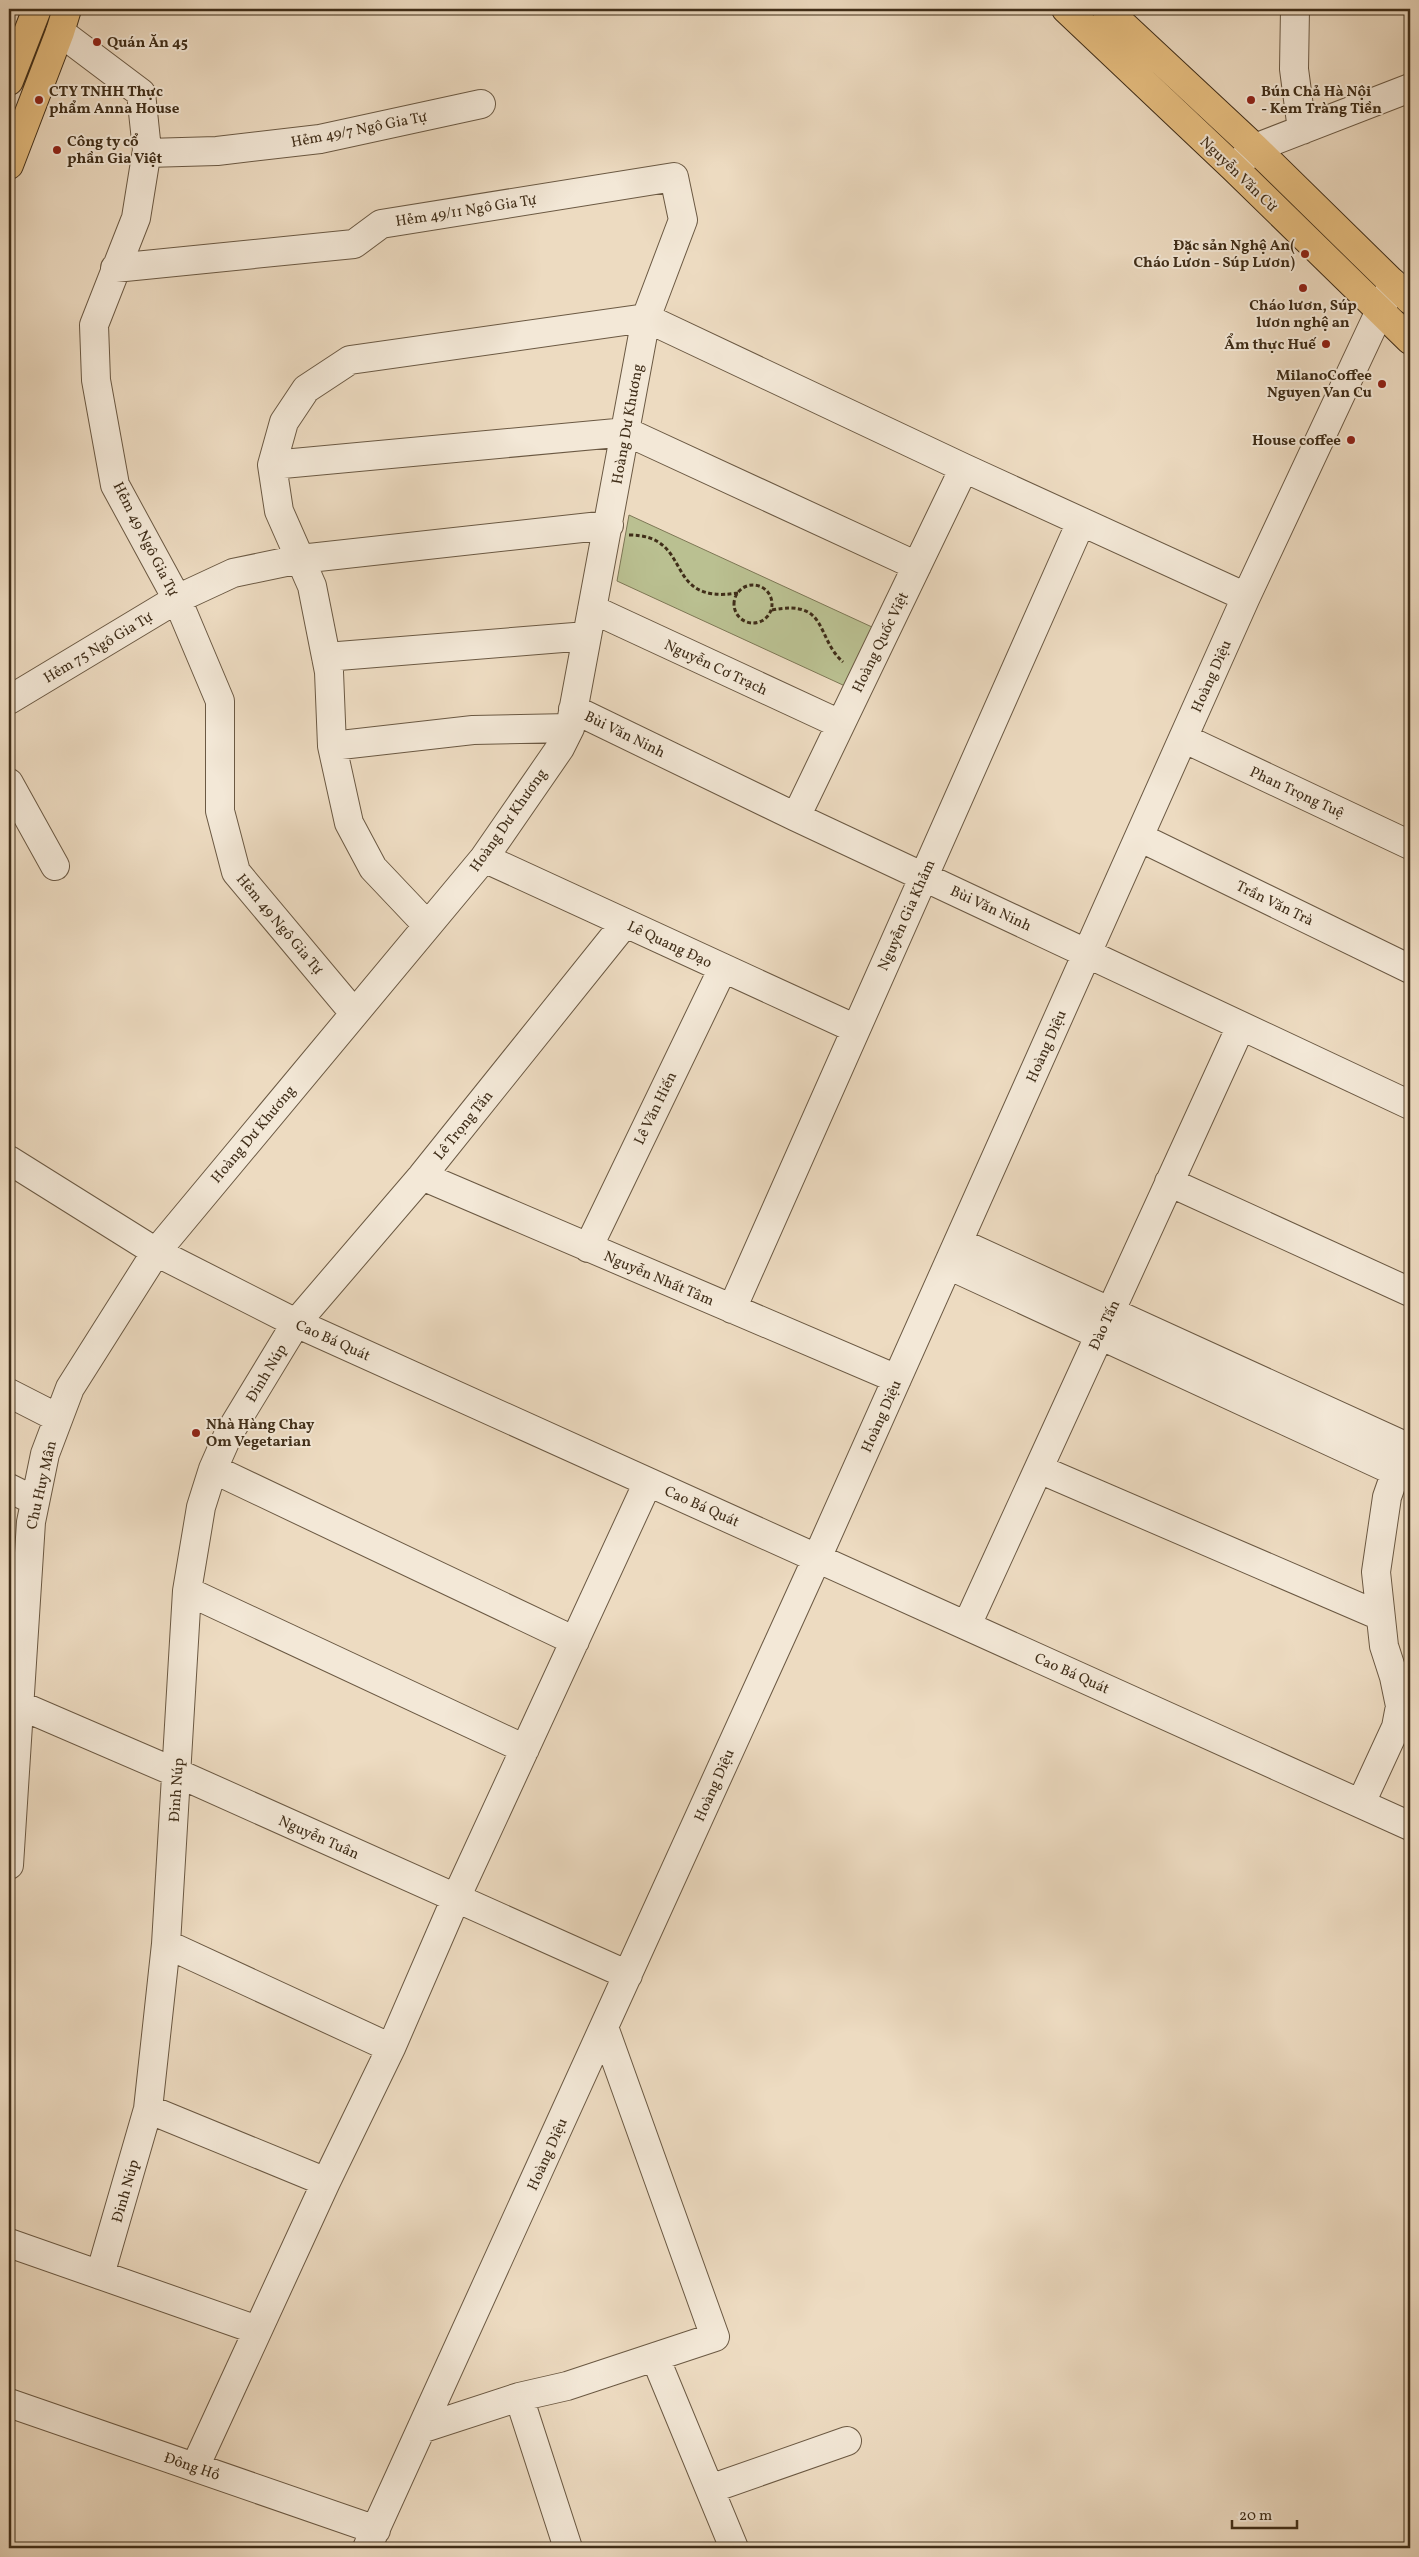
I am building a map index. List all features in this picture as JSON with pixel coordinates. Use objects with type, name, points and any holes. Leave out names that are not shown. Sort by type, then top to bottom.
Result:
[{"type":"main road","points":[[9,81],[37,9]]},
{"type":"main road","name":"Nguyễn Văn Cừ","points":[[1066,9],[1234,168],[1410,340]]},
{"type":"main road","name":"Nguyễn Văn Cừ","points":[[1106,9],[1254,148],[1401,291]]},
{"type":"main road","points":[[9,165],[64,20]]},
{"type":"street","points":[[1295,9],[1294,68],[1302,130]]},
{"type":"street","name":"Hẻm 49 Ngô Gia Tự","points":[[64,20],[141,93],[147,153],[136,218],[94,325],[97,389],[115,485],[177,600],[220,701],[220,812],[236,872],[354,1013]]},
{"type":"street","points":[[1234,168],[1254,148],[1410,88]]},
{"type":"street","name":"Hẻm 49/7 Ngô Gia Tự","points":[[147,153],[217,151],[320,139],[481,104]]},
{"type":"street","name":"Hẻm 49/11 Ngô Gia Tự","points":[[115,268],[354,244],[381,224],[674,177]]},
{"type":"street","name":"Hoàng Dư Khương","points":[[156,1252],[484,858],[546,765],[560,748],[572,719],[627,432],[646,318],[683,220],[674,177]]},
{"type":"street","name":"Hoàng Diệu","points":[[371,2539],[817,1558],[1246,597],[1380,311],[1401,291]]},
{"type":"street","points":[[427,925],[372,868],[349,823],[332,746],[328,672],[312,586],[279,511],[272,465],[284,422],[306,389],[350,360],[646,318],[964,468],[1246,597]]},
{"type":"street","points":[[272,465],[627,432],[917,566]]},
{"type":"street","name":"Hoàng Quốc Việt","points":[[796,817],[964,468]]},
{"type":"street","name":"Nguyễn Gia Khảm","points":[[732,1309],[1081,522]]},
{"type":"street","name":"Hẻm 75 Ngô Gia Tự","points":[[9,700],[177,600],[233,573],[300,559],[607,530]]},
{"type":"street","name":"Nguyễn Cơ Trạch","points":[[592,609],[840,724]]},
{"type":"street","points":[[326,657],[587,636]]},
{"type":"street","points":[[332,746],[572,719]]},
{"type":"street","name":"Bùi Văn Ninh","points":[[572,719],[796,817],[1410,1105]]},
{"type":"street","name":"Phan Trọng Tuệ","points":[[1183,738],[1410,845]]},
{"type":"street","points":[[9,783],[56,866]]},
{"type":"street","name":"Trần Văn Trà","points":[[1139,837],[1410,968]]},
{"type":"street","name":"Lê Quang Đạo","points":[[484,858],[856,1029]]},
{"type":"street","name":"Lê Trọng Tấn","points":[[296,1323],[422,1176],[625,923]]},
{"type":"street","name":"Lê Văn Hiến","points":[[588,1248],[722,968]]},
{"type":"street","name":"Đào Tấn","points":[[967,1626],[1242,1026]]},
{"type":"street","name":"Cao Bá Quát","points":[[12,1170],[156,1252],[296,1323],[1410,1826]]},
{"type":"street","name":"Nguyễn Nhất Tâm","points":[[422,1176],[897,1379]]},
{"type":"street","points":[[1169,1182],[1410,1292]]},
{"type":"street","name":"Chu Huy Mân","points":[[9,1865],[13,1704],[30,1522],[45,1454],[70,1388],[156,1252]]},
{"type":"street","points":[[953,1253],[1105,1323],[1396,1472]]},
{"type":"street","name":"Đinh Núp","points":[[100,2275],[148,2109],[166,1944],[178,1773],[186,1591],[201,1507],[213,1469],[228,1435],[296,1323]]},
{"type":"street","points":[[1105,1323],[1408,1442],[1387,1497],[1376,1572],[1384,1646],[1400,1706],[1396,1727],[1361,1803]]},
{"type":"street","points":[[9,1393],[58,1418]]},
{"type":"street","points":[[1039,1468],[1380,1616]]},
{"type":"street","points":[[213,1469],[575,1641]]},
{"type":"street","points":[[195,2467],[326,2182],[391,2048],[456,1898],[648,1482]]},
{"type":"street","points":[[9,1488],[35,1501]]},
{"type":"street","points":[[186,1591],[525,1749]]},
{"type":"street","name":"Nguyễn Tuân","points":[[13,1704],[178,1773],[628,1975]]},
{"type":"street","points":[[166,1944],[391,2048]]},
{"type":"street","points":[[422,2430],[519,2398],[567,2386],[715,2337],[604,2027]]},
{"type":"street","points":[[148,2109],[326,2182]]},
{"type":"street","points":[[9,2243],[257,2330]]},
{"type":"street","points":[[655,2357],[734,2548]]},
{"type":"street","points":[[519,2398],[568,2548]]},
{"type":"street","name":"Đông Hồ","points":[[9,2403],[195,2467],[371,2539]]},
{"type":"street","points":[[710,2490],[847,2441]]},
{"type":"path","points":[[607,530],[652,538],[663,544],[671,552],[684,576],[695,588],[712,595],[738,593],[750,585],[762,587],[771,597],[772,610],[769,615],[759,622],[746,622],[736,614],[734,608],[738,593]]},
{"type":"path","points":[[772,610],[796,608],[807,612],[817,618],[823,626],[835,654],[842,662],[849,665],[870,663]]},
{"type":"green space","points":[[629,515],[872,627],[845,686],[617,581]]},
{"type":"place","name":"Quán Ăn 45","points":[[97,42]]},
{"type":"place","name":"CTY TNHH Thực phẩm Anna House","points":[[39,100]]},
{"type":"place","name":"Bún Chả Hà Nội - Kem Tràng Tiền","points":[[1251,100]]},
{"type":"place","name":"Công ty cổ phần Gia Việt","points":[[57,150]]},
{"type":"place","name":"Đặc sản Nghệ An( Cháo Lươn - Súp Lươn)","points":[[1305,254]]},
{"type":"place","name":"Cháo lươn, Súp lươn nghệ an","points":[[1303,288]]},
{"type":"place","name":"Ẩm thực Huế","points":[[1326,344]]},
{"type":"place","name":"MilanoCoffee Nguyen Van Cu","points":[[1382,384]]},
{"type":"place","name":"House coffee","points":[[1351,440]]},
{"type":"place","name":"Nhà Hàng Chay Om Vegetarian","points":[[196,1433]]}]
